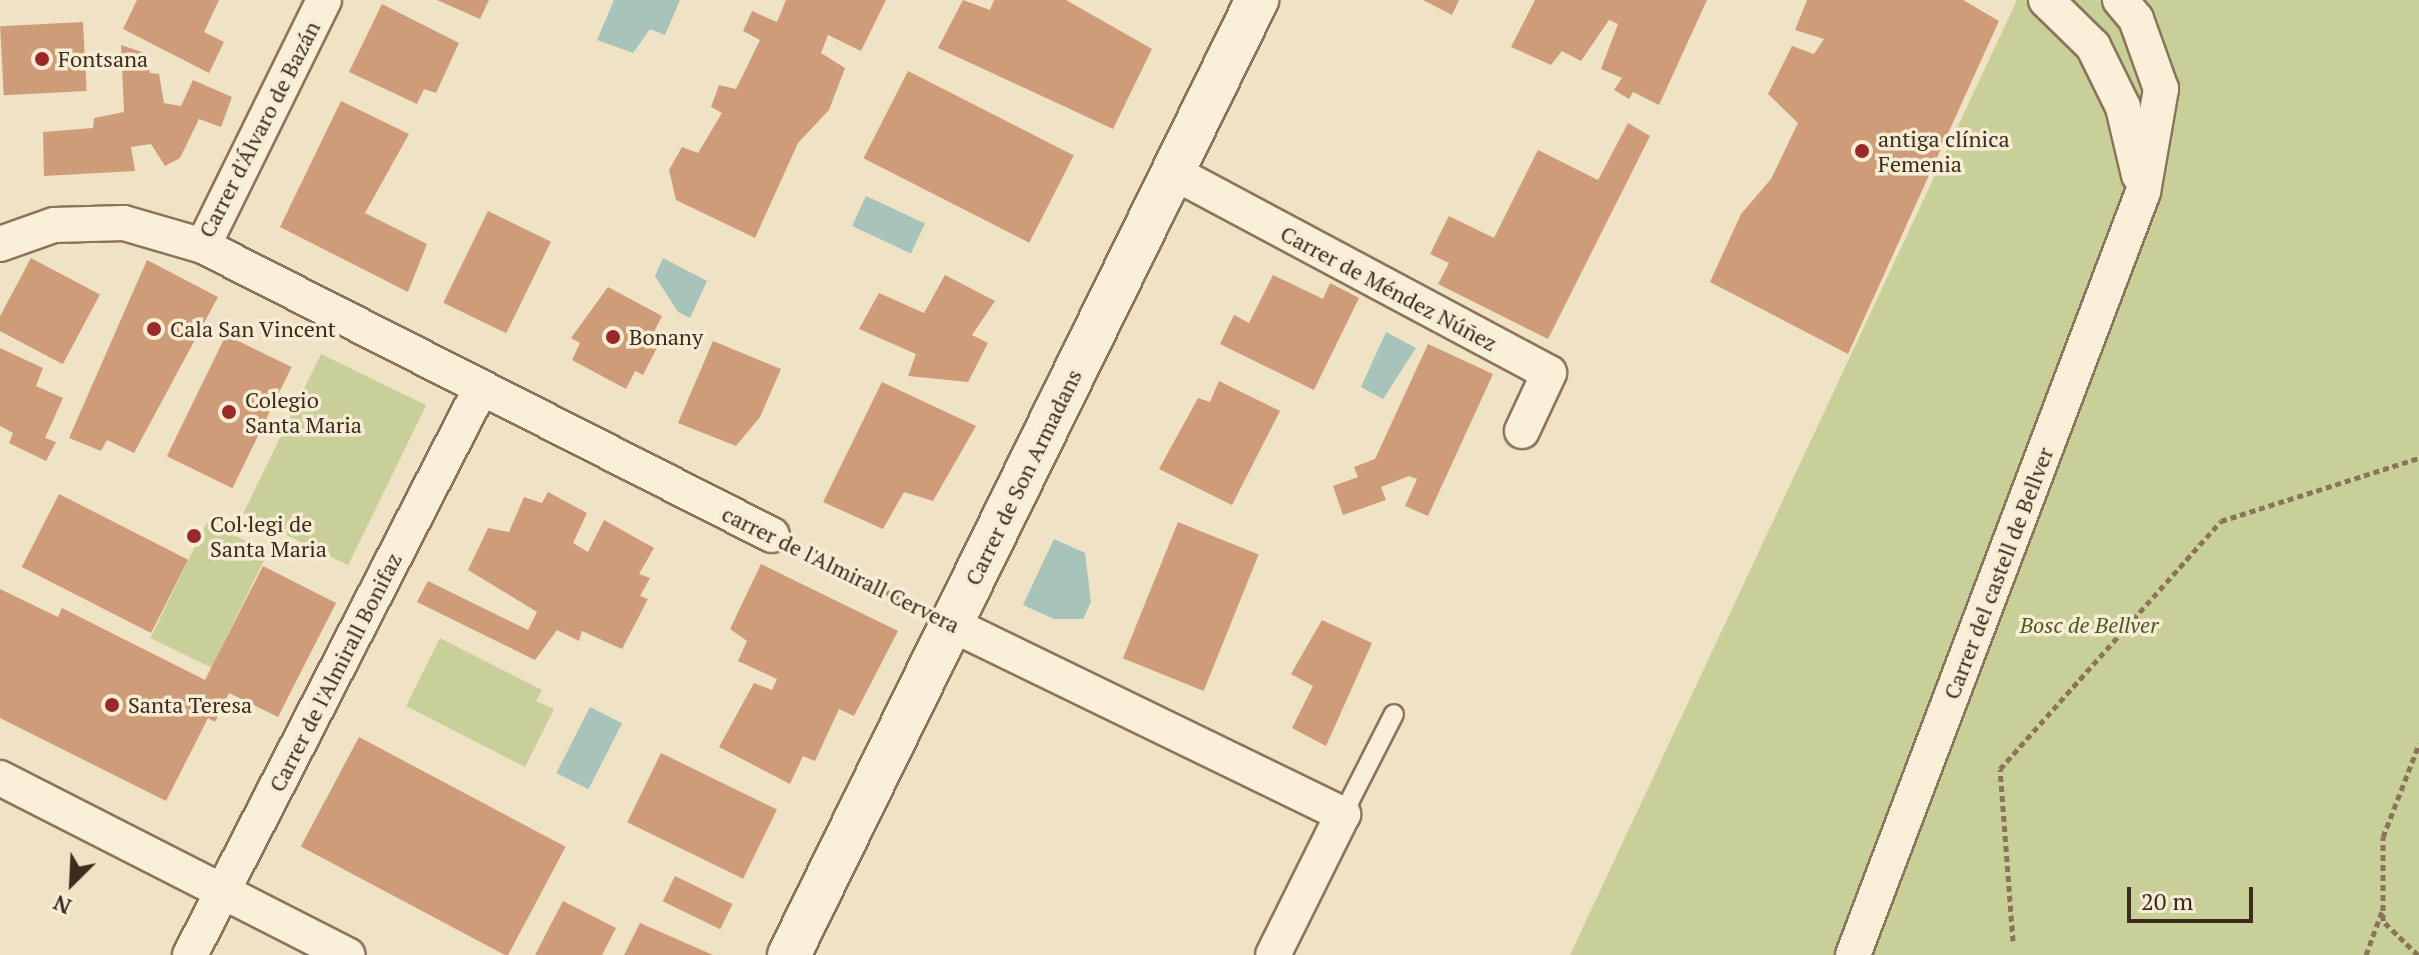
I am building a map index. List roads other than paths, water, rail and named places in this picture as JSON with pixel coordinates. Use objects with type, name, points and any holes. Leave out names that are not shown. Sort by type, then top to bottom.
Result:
[{"type":"street","name":"Carrer d'Álvaro de Bazán","points":[[0,244],[54,225],[124,223],[203,246],[324,0]]},
{"type":"street","name":"Carrer de Son Armadans","points":[[789,955],[1257,0]]},
{"type":"street","points":[[2046,0],[2093,46],[2123,107],[2143,192]]},
{"type":"street","name":"Carrer del castell de Bellver","points":[[1853,955],[2143,192],[2161,89],[2136,19],[2120,0]]},
{"type":"street","name":"Carrer de Méndez Núñez","points":[[1173,172],[1549,373],[1522,431]]},
{"type":"street","name":"carrer de l'Almirall Cervera","points":[[203,246],[480,390],[772,535]]},
{"type":"street","name":"Carrer de l'Almirall Bonifaz","points":[[190,955],[480,390]]},
{"type":"street","name":"carrer de l'Almirall Cervera","points":[[951,624],[1343,814]]},
{"type":"street","points":[[0,778],[347,955]]},
{"type":"street","points":[[1273,955],[1343,814]]},
{"type":"lane","points":[[1343,814],[1394,714]]},
{"type":"water","points":[[614,0],[680,0],[665,35],[650,29],[633,53],[597,40]]},
{"type":"water","points":[[866,196],[925,223],[911,253],[852,226]]},
{"type":"water","points":[[663,258],[707,281],[690,318],[678,312],[655,276]]},
{"type":"water","points":[[1386,332],[1416,348],[1383,399],[1361,387]]},
{"type":"water","points":[[1054,539],[1085,553],[1091,602],[1083,619],[1054,619],[1023,605]]},
{"type":"water","points":[[590,707],[622,723],[588,789],[556,773]]},
{"type":"place","name":"Fontsana","points":[[42,59]]},
{"type":"place","name":"antiga clínica Femenia","points":[[1862,151]]},
{"type":"place","name":"Cala San Vincent","points":[[154,329]]},
{"type":"place","name":"Bonany","points":[[613,337]]},
{"type":"place","name":"Colegio Santa Maria","points":[[229,412]]},
{"type":"place","name":"Col·legi de Santa Maria","points":[[194,536]]},
{"type":"place","name":"Santa Teresa","points":[[112,705]]},
{"type":"park label","name":"Bosc de Bellver","points":[[2089,625]]}]
